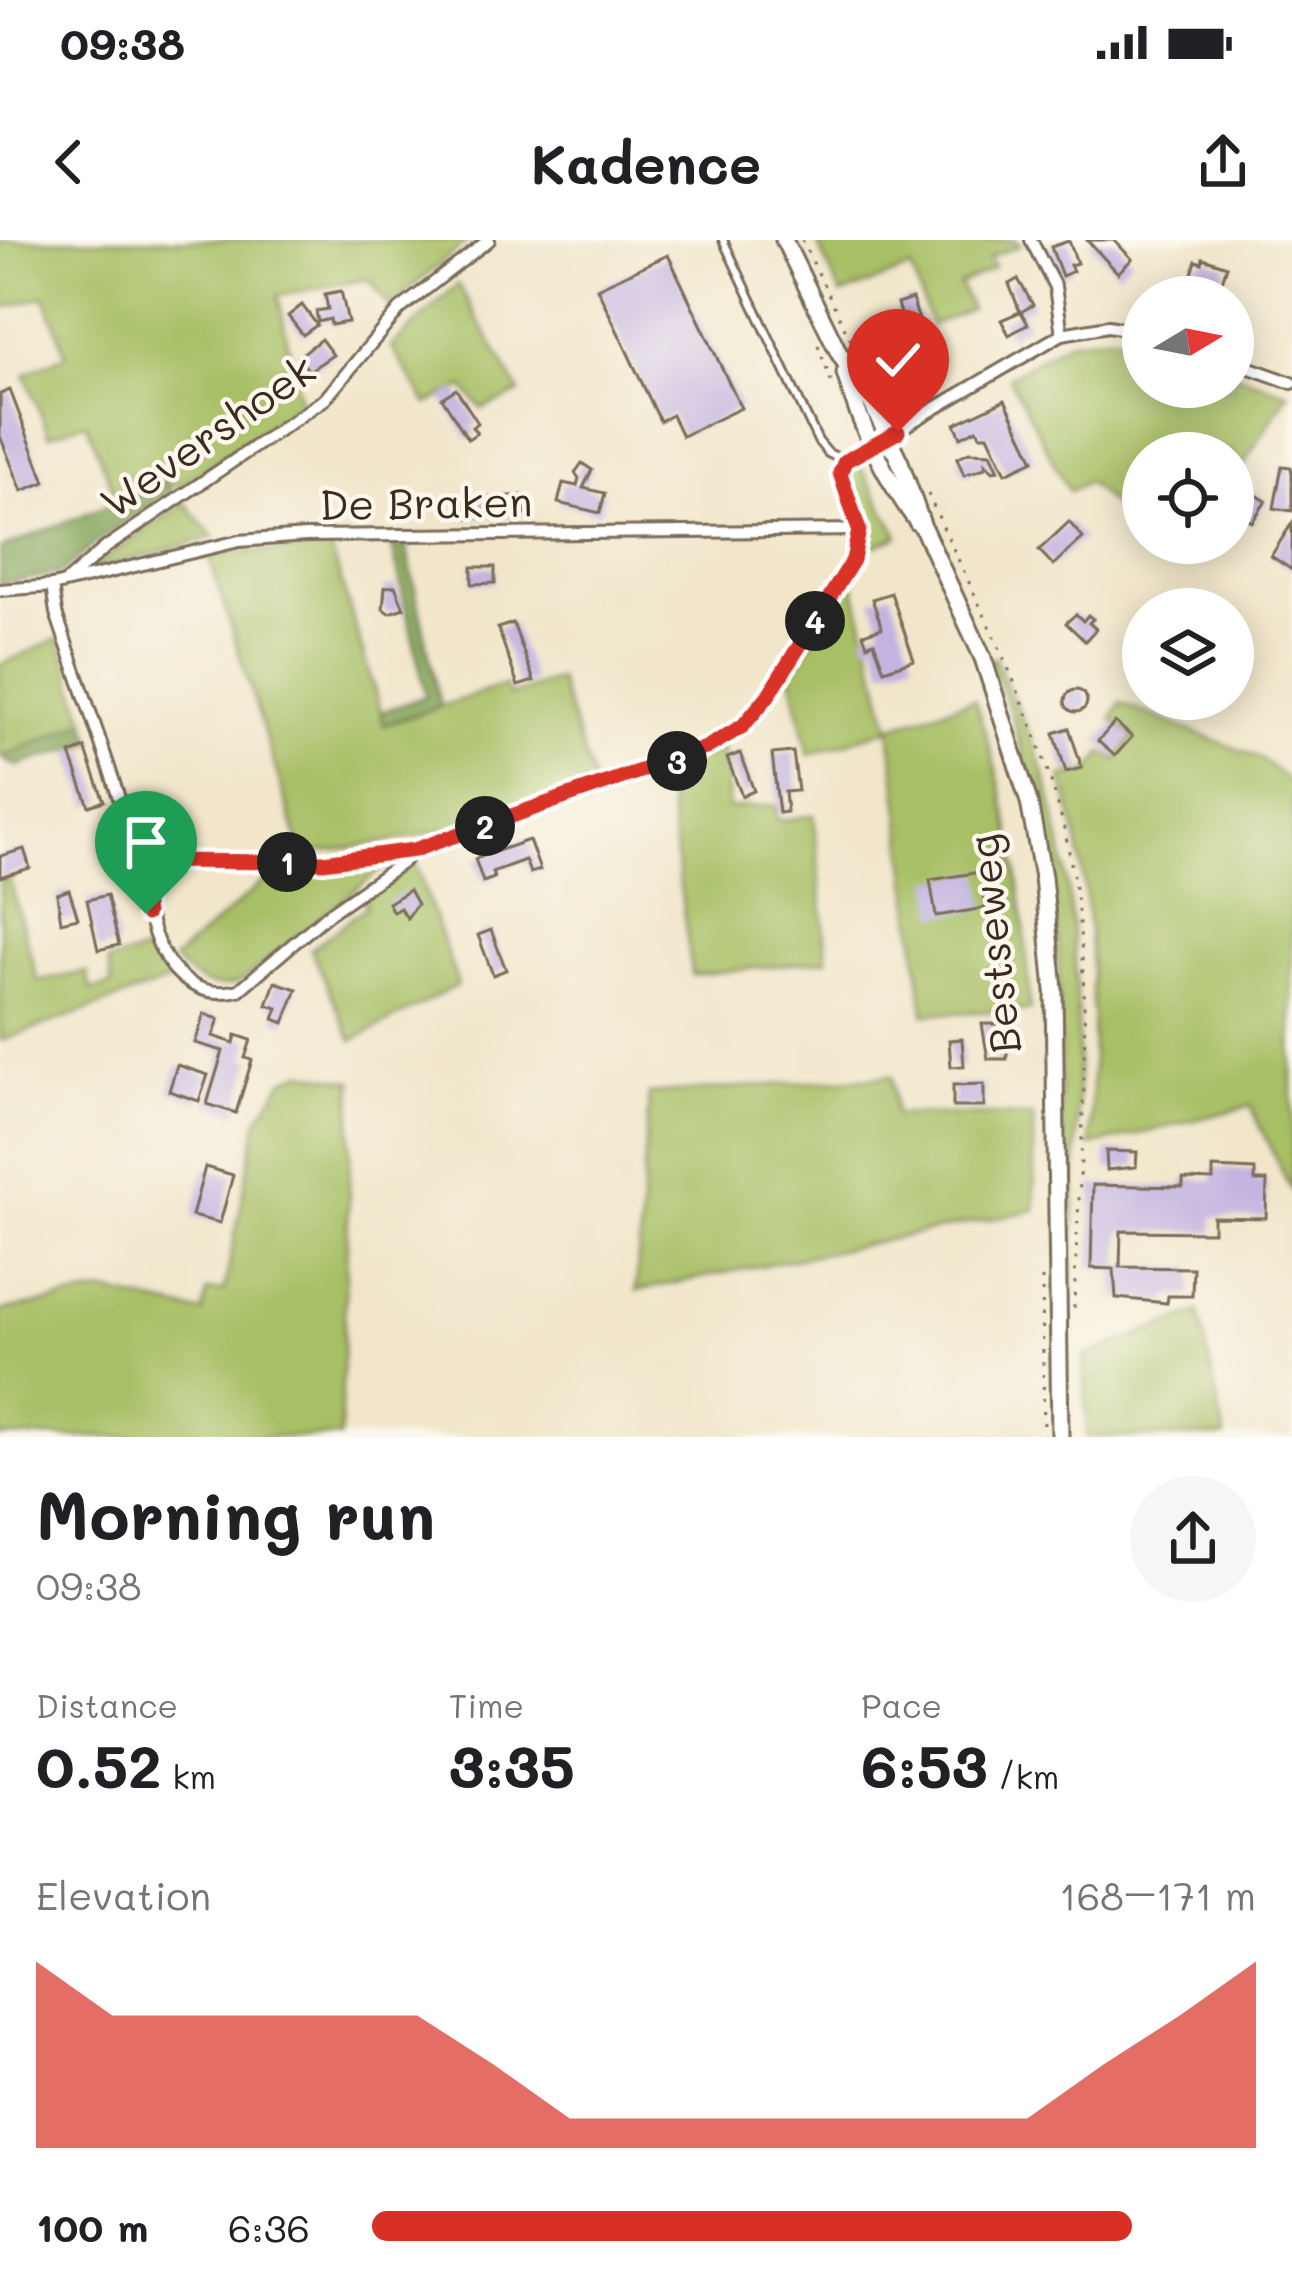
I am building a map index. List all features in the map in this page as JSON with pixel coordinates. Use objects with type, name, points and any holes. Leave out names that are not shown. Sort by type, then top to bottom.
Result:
[{"type":"main road","name":"Bestseweg","points":[[784,240],[881,440],[914,495],[924,530],[1001,706],[1029,802],[1043,878],[1054,989],[1060,1437]]},
{"type":"street","name":"Wevershoek","points":[[58,585],[325,399],[400,309],[489,240]]},
{"type":"street","points":[[1031,240],[1054,287],[1062,334]]},
{"type":"street","points":[[138,861],[323,862],[414,850],[670,764],[743,726],[768,696],[853,560],[859,530],[840,473],[845,461],[1062,334],[1108,326],[1122,328]]},
{"type":"street","points":[[1254,369],[1292,383]]},
{"type":"street","name":"De Braken","points":[[0,590],[58,585],[206,547],[284,538],[859,530]]},
{"type":"street","points":[[58,585],[56,613],[138,861],[146,914],[160,950],[175,970],[203,991],[239,990],[414,850]]},
{"type":"lane","points":[[722,240],[818,441],[828,453],[845,461]]},
{"type":"path","points":[[802,240],[861,359]]},
{"type":"path","points":[[814,335],[837,399]]},
{"type":"path","points":[[1042,1280],[1044,1437]]},
{"type":"green space","points":[[0,240],[469,240],[389,306],[369,279],[278,295],[301,405],[178,486],[163,482],[117,500],[86,422],[49,435],[25,374],[66,355],[45,296],[0,309]]},
{"type":"green space","points":[[816,240],[1016,240],[1021,245],[990,257],[994,268],[960,285],[971,309],[931,325],[911,268],[841,295]]},
{"type":"green space","points":[[458,284],[520,393],[482,409],[463,387],[427,404],[391,347]]},
{"type":"green space","points":[[1122,337],[1122,408],[1254,408],[1254,381],[1288,393],[1254,448],[1254,432],[1122,432],[1122,513],[1087,482],[1069,491],[1009,377],[1068,341]]},
{"type":"green space","points":[[859,464],[899,536],[866,550],[866,519],[847,477]]},
{"type":"green space","points":[[163,482],[172,490],[61,573],[0,584],[0,549]]},
{"type":"green space","points":[[184,502],[214,537],[87,572]]},
{"type":"green space","points":[[392,546],[406,546],[440,706],[384,725],[381,712],[426,696]]},
{"type":"green space","points":[[331,548],[385,725],[505,685],[509,696],[558,679],[594,785],[414,837],[302,853],[208,554]]},
{"type":"green space","points":[[852,577],[890,727],[974,699],[1014,852],[1030,1010],[924,1014],[890,728],[809,755],[791,676]]},
{"type":"green space","points":[[59,638],[86,721],[0,758],[0,665]]},
{"type":"green space","points":[[995,658],[1050,794],[1072,927],[1078,1061],[1070,1330],[1063,1315],[1058,942],[1049,864],[1012,716],[989,660]]},
{"type":"green space","points":[[1120,703],[1122,720],[1163,720],[1260,758],[1292,784],[1292,1192],[1250,1106],[1090,1146],[1093,1007],[1088,915],[1062,777],[1090,771],[1103,752],[1116,760],[1134,737],[1112,719]]},
{"type":"green space","points":[[86,721],[93,742],[19,766],[7,762],[5,756]]},
{"type":"green space","points":[[722,749],[729,809],[775,805],[778,821],[814,815],[827,960],[692,975],[665,774]]},
{"type":"green space","points":[[393,860],[240,982],[203,983],[173,960],[277,870]]},
{"type":"green space","points":[[415,862],[458,985],[352,1041],[311,949],[366,907],[364,897]]},
{"type":"green space","points":[[9,878],[38,981],[87,972],[91,990],[112,985],[108,962],[155,949],[175,979],[0,1041],[0,880]]},
{"type":"green space","points":[[303,1072],[353,1081],[340,1437],[0,1437],[0,1311],[105,1292],[203,1313],[207,1291],[224,1291],[258,1119],[284,1080]]},
{"type":"green space","points":[[892,1076],[895,1114],[1033,1116],[1035,1210],[636,1291],[649,1094]]},
{"type":"green space","points":[[1199,1312],[1225,1437],[1087,1437],[1084,1357]]},
{"type":"building","points":[[1087,240],[1114,240],[1132,259],[1118,273]]},
{"type":"building","points":[[1069,241],[1077,263],[1062,276],[1051,247]]},
{"type":"building","points":[[668,255],[741,408],[682,436],[672,415],[660,421],[597,288]]},
{"type":"building","points":[[1203,258],[1227,266],[1224,276],[1191,276],[1196,261],[1202,263]]},
{"type":"building","points":[[1018,279],[1033,305],[1021,312],[1028,324],[1009,335],[1001,320],[1020,312],[1009,284]]},
{"type":"building","points":[[341,291],[348,322],[318,322],[316,311],[328,309],[325,294]]},
{"type":"building","points":[[912,299],[921,326],[906,331],[897,304]]},
{"type":"building","points":[[302,305],[317,325],[303,335],[288,316]]},
{"type":"building","points":[[321,339],[333,355],[309,371],[298,357]]},
{"type":"building","points":[[906,352],[909,360],[929,354],[936,375],[896,387],[890,367],[901,364],[898,355]]},
{"type":"building","points":[[456,389],[478,423],[472,427],[477,433],[468,439],[442,398]]},
{"type":"building","points":[[10,390],[45,482],[22,491],[0,436],[0,394]]},
{"type":"building","points":[[1005,400],[1034,460],[1006,473],[988,435],[980,435],[977,429],[961,437],[955,424]]},
{"type":"building","points":[[969,452],[991,453],[999,470],[993,471],[985,462],[985,468],[964,475],[957,458]]},
{"type":"building","points":[[582,463],[592,470],[583,488],[605,493],[600,513],[558,503],[563,483],[577,486],[575,473]]},
{"type":"building","points":[[1282,466],[1291,467],[1292,511],[1274,508]]},
{"type":"building","points":[[1254,494],[1266,501],[1254,519]]},
{"type":"building","points":[[526,495],[527,514],[465,518],[464,499]]},
{"type":"building","points":[[1069,522],[1083,538],[1053,565],[1039,550]]},
{"type":"building","points":[[1292,523],[1292,570],[1271,556]]},
{"type":"building","points":[[472,567],[495,567],[495,583],[472,584]]},
{"type":"building","points":[[395,586],[404,608],[389,613],[383,609],[385,587]]},
{"type":"building","points":[[891,593],[914,660],[884,670],[874,642],[867,645],[863,634],[882,628],[872,599]]},
{"type":"building","points":[[1076,614],[1083,621],[1088,615],[1093,619],[1089,623],[1096,629],[1085,641],[1066,623]]},
{"type":"building","points":[[513,623],[534,681],[518,686],[498,628]]},
{"type":"building","points":[[1076,690],[1087,701],[1076,712],[1065,701]]},
{"type":"building","points":[[1115,722],[1132,737],[1115,756],[1098,741]]},
{"type":"building","points":[[1069,728],[1082,768],[1066,772],[1054,733]]},
{"type":"building","points":[[85,748],[104,801],[89,806],[70,754]]},
{"type":"building","points":[[793,752],[798,791],[785,792],[787,812],[779,813],[772,754]]},
{"type":"building","points":[[740,753],[754,791],[742,796],[727,758]]},
{"type":"building","points":[[529,840],[540,870],[530,873],[525,860],[492,872],[494,878],[483,882],[475,859]]},
{"type":"building","points":[[24,849],[30,868],[0,877],[0,856]]},
{"type":"building","points":[[981,872],[986,908],[936,916],[930,880]]},
{"type":"building","points":[[69,890],[78,918],[61,922],[57,894]]},
{"type":"building","points":[[409,890],[417,904],[407,918],[400,908],[393,912],[388,903]]},
{"type":"building","points":[[107,895],[119,945],[98,950],[87,900]]},
{"type":"building","points":[[491,930],[506,970],[493,975],[478,935]]},
{"type":"building","points":[[275,982],[297,989],[284,1023],[274,1019],[278,1008],[267,1005]]},
{"type":"building","points":[[204,1014],[219,1019],[213,1036],[234,1043],[236,1035],[251,1040],[245,1058],[252,1060],[236,1113],[207,1104],[223,1051],[195,1043]]},
{"type":"building","points":[[982,1024],[1007,1024],[1007,1059],[988,1059]]},
{"type":"building","points":[[962,1039],[964,1066],[951,1067],[949,1040]]},
{"type":"building","points":[[177,1065],[208,1075],[199,1101],[169,1091]]},
{"type":"building","points":[[984,1084],[984,1107],[953,1107],[953,1085]]},
{"type":"building","points":[[1106,1151],[1137,1152],[1136,1167],[1107,1170]]},
{"type":"building","points":[[205,1167],[233,1175],[220,1223],[192,1216]]},
{"type":"building","points":[[1213,1168],[1255,1170],[1255,1181],[1267,1181],[1266,1218],[1213,1217],[1213,1232],[1121,1231],[1120,1267],[1193,1268],[1192,1296],[1168,1296],[1167,1303],[1116,1298],[1114,1269],[1091,1268],[1093,1185],[1183,1187],[1183,1179],[1213,1180]]},
{"type":"route","points":[[146,914],[138,861],[323,862],[414,850],[670,764],[743,726],[768,696],[858,548],[859,530],[840,473],[845,461],[898,432]]}]
